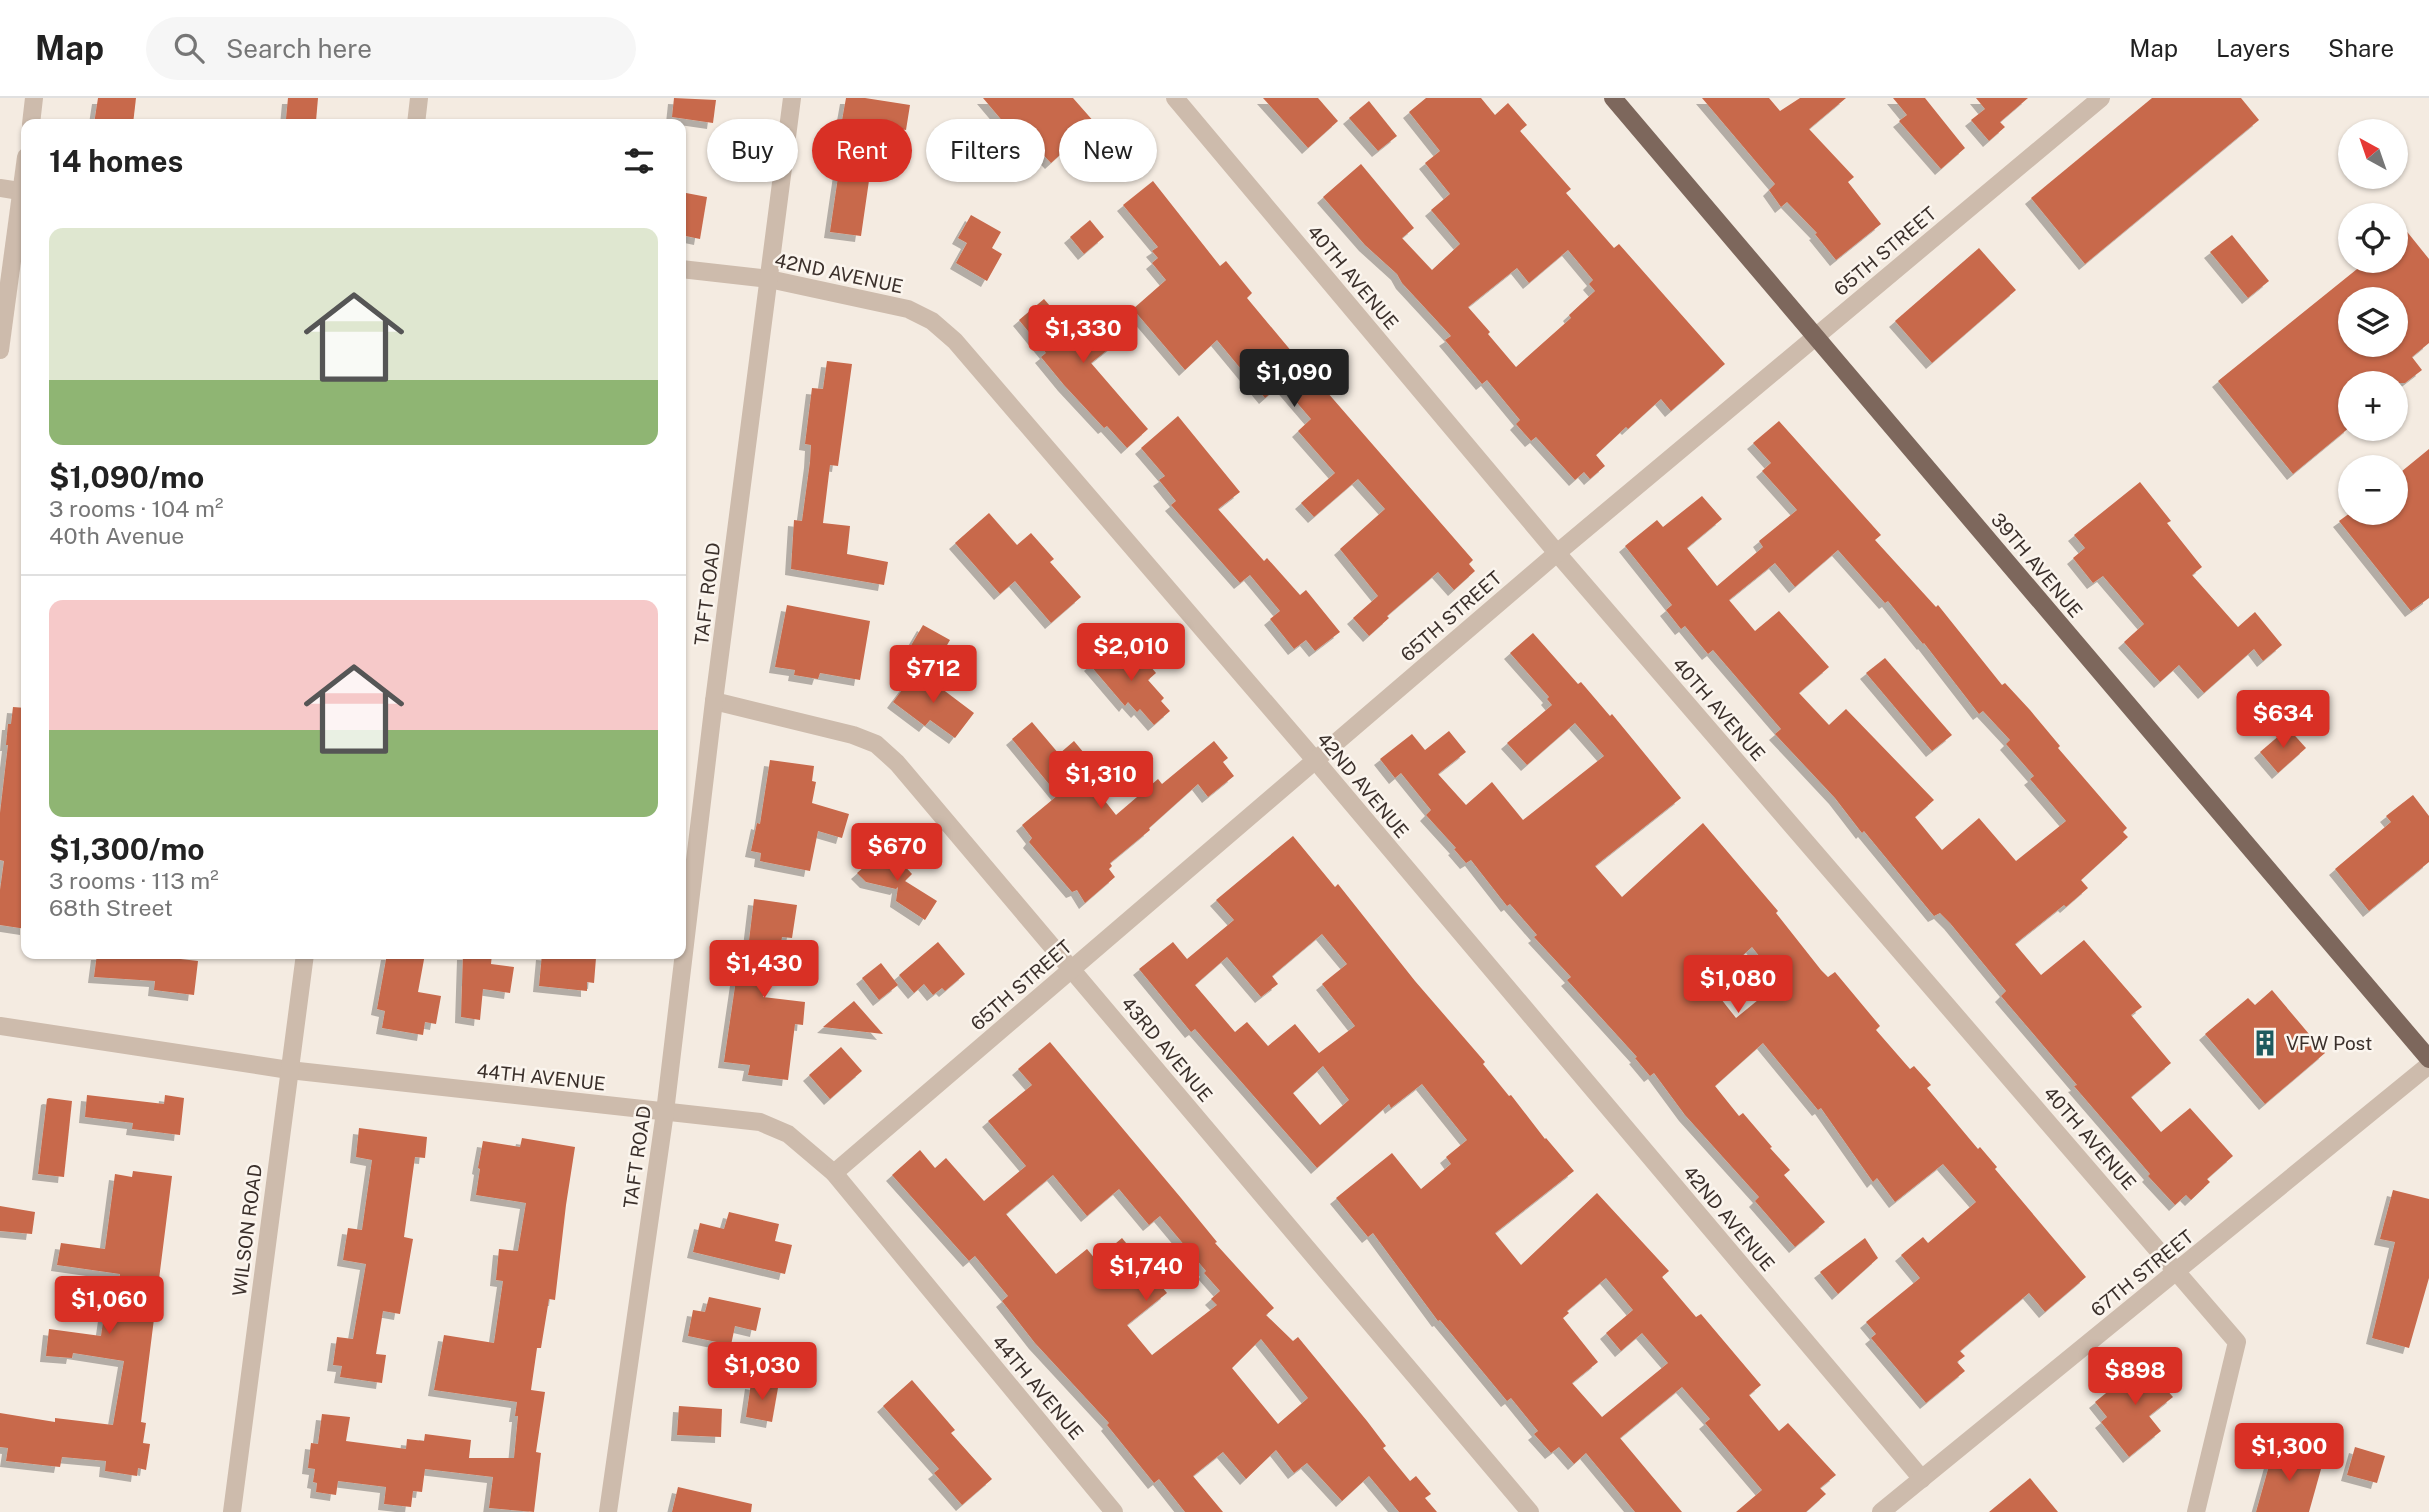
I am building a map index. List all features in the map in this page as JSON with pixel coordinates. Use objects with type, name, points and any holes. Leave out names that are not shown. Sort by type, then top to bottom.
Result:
[{"type":"main road","name":"39TH AVENUE","points":[[1613,98],[2429,1059]]},
{"type":"street","points":[[32,119],[34,98]]},
{"type":"street","points":[[417,119],[419,98]]},
{"type":"street","name":"TAFT ROAD","points":[[686,936],[792,98]]},
{"type":"street","name":"40TH AVENUE","points":[[1175,98],[1557,553],[2237,1342],[2196,1512]]},
{"type":"street","name":"65TH STREET","points":[[834,1173],[1557,553],[2101,98]]},
{"type":"street","points":[[0,188],[21,192]]},
{"type":"street","points":[[0,350],[21,212]]},
{"type":"street","name":"42ND AVENUE","points":[[686,270],[769,279],[908,309],[932,321],[955,341],[1315,760],[1922,1479]]},
{"type":"street","name":"43RD AVENUE","points":[[714,701],[853,735],[876,744],[897,763],[1530,1512]]},
{"type":"street","name":"WILSON ROAD","points":[[232,1512],[304,959]]},
{"type":"street","name":"TAFT ROAD","points":[[608,1512],[665,1112],[683,959]]},
{"type":"street","name":"44TH AVENUE","points":[[0,1026],[289,1070],[760,1122],[788,1134],[834,1173],[1114,1512]]},
{"type":"street","name":"67TH STREET","points":[[1881,1512],[2429,1065]]},
{"type":"building","points":[[98,98],[136,98],[134,119],[95,119]]},
{"type":"building","points":[[288,98],[318,98],[316,119],[286,119]]},
{"type":"building","points":[[674,98],[716,100],[714,119],[707,119],[707,122],[672,117]]},
{"type":"building","points":[[846,98],[910,105],[908,119],[842,119]]},
{"type":"building","points":[[983,98],[1073,98],[1091,119],[1059,119],[1059,156],[1051,163],[1045,157],[1045,119],[1001,119]]},
{"type":"building","points":[[1263,98],[1318,98],[1338,121],[1308,148]]},
{"type":"building","points":[[1426,98],[1481,98],[1495,115],[1508,103],[1527,125],[1520,131],[1571,189],[1566,193],[1614,248],[1619,244],[1725,364],[1671,411],[1661,399],[1628,429],[1626,427],[1596,455],[1605,466],[1590,479],[1584,472],[1575,480],[1536,437],[1531,441],[1516,424],[1520,420],[1487,380],[1482,384],[1445,340],[1451,336],[1402,283],[1397,274],[1365,245],[1323,197],[1361,164],[1414,228],[1402,238],[1432,270],[1460,244],[1431,210],[1450,194],[1425,163],[1440,151],[1409,112]],"holes":[[[1568,250],[1593,280],[1589,284],[1595,291],[1569,315],[1571,318],[1516,367],[1468,307],[1517,268],[1529,283]]]},
{"type":"building","points":[[1702,98],[1769,98],[1780,111],[1800,98],[1846,98],[1809,129],[1854,177],[1848,182],[1881,224],[1836,260],[1815,234],[1817,233],[1787,202],[1781,207],[1769,190],[1775,184]]},
{"type":"building","points":[[1893,98],[1925,98],[1965,148],[1941,169],[1899,121],[1907,115]]},
{"type":"building","points":[[1976,98],[2028,98],[2000,122],[2005,127],[1989,141],[1971,120],[1985,109]]},
{"type":"building","points":[[2152,98],[2241,98],[2259,120],[2085,264],[2031,198]]},
{"type":"building","points":[[1369,101],[1397,136],[1378,151],[1349,118]]},
{"type":"building","points":[[837,182],[869,182],[861,236],[830,232]]},
{"type":"building","points":[[1154,182],[1220,266],[1226,261],[1252,293],[1247,298],[1302,364],[1305,362],[1327,392],[1473,560],[1469,564],[1475,571],[1454,590],[1438,572],[1387,616],[1389,618],[1369,636],[1353,618],[1378,596],[1340,549],[1385,509],[1358,479],[1314,517],[1301,503],[1335,473],[1298,431],[1311,419],[1281,384],[1265,398],[1217,340],[1185,370],[1133,309],[1166,280],[1152,263],[1158,258],[1152,251],[1158,247],[1123,205]]},
{"type":"building","points":[[686,193],[707,197],[700,239],[686,236]]},
{"type":"building","points":[[971,215],[1001,232],[992,248],[1002,254],[987,281],[956,263],[967,243],[958,238]]},
{"type":"building","points":[[1090,220],[1104,237],[1084,254],[1070,237]]},
{"type":"building","points":[[2408,233],[2429,259],[2429,343],[2412,357],[2422,370],[2408,381],[2408,371],[2338,371],[2338,437],[2293,474],[2218,381],[2352,273],[2408,273]]},
{"type":"building","points":[[2232,235],[2269,281],[2248,298],[2210,252]]},
{"type":"building","points":[[1979,248],[2016,290],[1932,363],[1895,321]]},
{"type":"building","points":[[1044,299],[1056,313],[1061,309],[1073,325],[1094,308],[1120,340],[1091,363],[1148,429],[1127,448],[1107,426],[1104,428],[1064,385],[1041,357],[1046,353],[1019,320]]},
{"type":"building","points":[[827,361],[852,364],[838,466],[830,465],[823,523],[850,526],[847,554],[888,562],[884,585],[791,569],[794,520],[802,521],[810,462],[811,445],[805,444],[812,388],[823,389]]},
{"type":"building","points":[[1178,416],[1240,492],[1218,509],[1264,561],[1267,558],[1300,595],[1306,590],[1340,632],[1315,651],[1306,640],[1294,649],[1270,619],[1280,611],[1250,575],[1240,583],[1171,505],[1176,501],[1159,480],[1165,476],[1141,448]]},
{"type":"building","points":[[1779,421],[1881,535],[1875,540],[1936,607],[1938,605],[2002,685],[2005,683],[2030,710],[2060,746],[2058,748],[2127,828],[2123,832],[2128,837],[2081,880],[2088,888],[2015,944],[2041,975],[2084,940],[2142,1007],[2131,1015],[2171,1063],[2131,1097],[2161,1132],[2190,1108],[2233,1156],[2207,1179],[2210,1182],[2191,1200],[2186,1195],[2175,1205],[2148,1176],[2150,1174],[2001,996],[2006,991],[1950,923],[1940,913],[1934,916],[1864,831],[1862,833],[1835,798],[1775,734],[1781,729],[1713,650],[1708,654],[1685,626],[1681,629],[1666,610],[1672,605],[1625,546],[1657,520],[1663,527],[1702,496],[1722,519],[1687,548],[1717,586],[1763,547],[1759,541],[1797,510],[1762,471],[1771,463],[1753,443]],"holes":[[[1838,550],[1885,603],[1888,601],[1924,643],[1979,714],[1983,711],[2010,740],[2006,744],[2034,776],[2030,779],[2066,821],[2016,861],[1979,818],[1942,850],[1915,817],[1934,800],[1846,709],[1829,725],[1799,693],[1829,667],[1779,611],[1755,631],[1729,600],[1775,563],[1795,587]]]},
{"type":"building","points":[[2429,449],[2429,598],[2411,611],[2342,525],[2408,525],[2408,466]]},
{"type":"building","points":[[2140,482],[2171,521],[2167,523],[2202,567],[2192,575],[2238,627],[2255,612],[2282,645],[2263,661],[2254,649],[2204,693],[2179,665],[2160,682],[2124,642],[2144,624],[2103,576],[2093,583],[2073,558],[2085,548],[2074,535]]},
{"type":"building","points":[[989,513],[1017,545],[1031,533],[1054,559],[1050,562],[1081,597],[1051,623],[1015,581],[1000,594],[955,543]]},
{"type":"building","points":[[787,605],[870,621],[860,680],[820,673],[818,679],[794,675],[795,670],[775,667]]},
{"type":"building","points":[[923,625],[950,640],[936,664],[909,649]]},
{"type":"building","points":[[1533,633],[1578,684],[1581,682],[1610,716],[1612,714],[1681,798],[1595,866],[1622,897],[1703,823],[1778,911],[1776,913],[1821,970],[1828,977],[1835,972],[1880,1026],[1876,1030],[1910,1069],[1914,1066],[1931,1085],[1927,1088],[1978,1149],[1980,1147],[1997,1167],[1995,1169],[2086,1277],[2045,1312],[2029,1293],[1960,1351],[1965,1356],[1957,1362],[1965,1371],[1926,1403],[1871,1338],[1876,1334],[1866,1322],[1920,1278],[1901,1255],[1923,1237],[1928,1243],[1976,1202],[1943,1164],[1895,1202],[1877,1178],[1873,1182],[1821,1108],[1818,1110],[1763,1043],[1715,1086],[1739,1116],[1743,1113],[1772,1147],[1770,1148],[1790,1170],[1784,1175],[1825,1222],[1795,1247],[1755,1201],[1759,1197],[1685,1115],[1654,1073],[1650,1076],[1635,1058],[1637,1057],[1567,980],[1571,977],[1534,937],[1537,935],[1510,904],[1507,906],[1471,860],[1466,863],[1454,849],[1456,848],[1426,815],[1431,810],[1401,773],[1395,778],[1380,759],[1412,734],[1425,750],[1449,731],[1466,752],[1438,774],[1466,805],[1492,782],[1523,820],[1604,756],[1575,723],[1527,765],[1507,743],[1552,705],[1547,699],[1549,697],[1510,653]],"holes":[[[1752,947],[1780,982],[1736,1018],[1710,985]]]},
{"type":"building","points":[[1112,646],[1129,665],[1141,655],[1156,673],[1148,680],[1164,698],[1161,701],[1170,711],[1154,725],[1140,709],[1137,712],[1128,702],[1125,706],[1090,665]]},
{"type":"building","points":[[1885,658],[1952,735],[1932,751],[1866,673]]},
{"type":"building","points":[[917,670],[974,713],[955,738],[930,720],[925,726],[893,702]]},
{"type":"building","points":[[13,707],[21,708],[21,928],[0,925],[0,890],[4,861],[0,860],[0,813],[8,724],[11,724]]},
{"type":"building","points":[[1032,722],[1059,754],[1074,741],[1089,759],[1079,768],[1116,815],[1158,779],[1162,784],[1214,741],[1228,758],[1223,762],[1234,776],[1208,797],[1198,784],[1149,828],[1150,830],[1110,863],[1112,866],[1109,869],[1115,877],[1085,903],[1077,890],[1072,892],[1029,842],[1032,838],[1022,825],[1058,795],[1012,739]]},
{"type":"building","points":[[2288,728],[2306,748],[2278,773],[2260,752]]},
{"type":"building","points":[[770,760],[814,766],[812,781],[816,782],[812,803],[849,814],[842,838],[818,831],[810,871],[760,861],[761,853],[751,851],[757,823],[760,824]]},
{"type":"building","points":[[2413,795],[2429,816],[2429,862],[2369,911],[2335,869],[2391,822],[2386,816]]},
{"type":"building","points":[[1293,836],[1335,887],[1338,884],[1415,981],[1485,1062],[1483,1064],[1509,1096],[1511,1095],[1574,1171],[1495,1233],[1521,1265],[1597,1193],[1669,1271],[1662,1277],[1696,1317],[1701,1314],[1761,1385],[1749,1395],[1779,1431],[1788,1423],[1836,1475],[1820,1488],[1826,1494],[1806,1512],[1736,1512],[1762,1490],[1705,1423],[1710,1419],[1682,1387],[1620,1438],[1682,1512],[1635,1512],[1586,1453],[1574,1464],[1559,1447],[1551,1453],[1534,1434],[1538,1431],[1511,1398],[1507,1401],[1440,1320],[1438,1321],[1373,1233],[1368,1237],[1336,1198],[1392,1153],[1421,1189],[1451,1164],[1446,1157],[1467,1140],[1422,1084],[1391,1108],[1389,1104],[1317,1168],[1195,1029],[1191,1032],[1139,969],[1173,942],[1187,959],[1234,920],[1216,900]],"holes":[[[1322,934],[1347,964],[1322,984],[1355,1026],[1319,1053],[1295,1024],[1268,1046],[1247,1022],[1235,1032],[1195,985],[1227,957],[1261,997],[1278,984],[1272,976]],[[1323,1066],[1349,1100],[1320,1125],[1293,1093]],[[1606,1278],[1633,1310],[1606,1333],[1621,1351],[1642,1333],[1668,1363],[1602,1417],[1572,1383],[1598,1362],[1563,1318],[1569,1313],[1567,1311]]]},
{"type":"building","points":[[887,847],[912,874],[905,881],[937,901],[925,920],[896,901],[898,887],[896,889],[866,882],[857,873]]},
{"type":"building","points":[[754,899],[797,905],[792,938],[782,937],[781,944],[770,942],[763,997],[805,1002],[803,1025],[795,1024],[788,1080],[748,1075],[750,1065],[724,1062],[737,973],[745,974]]},
{"type":"building","points":[[938,942],[965,974],[945,991],[942,988],[933,995],[924,984],[914,993],[899,975]]},
{"type":"building","points":[[96,959],[198,961],[194,995],[154,990],[155,981],[94,977]]},
{"type":"building","points":[[386,959],[424,959],[418,992],[441,996],[436,1024],[425,1022],[423,1035],[382,1028],[385,1011],[377,1009]]},
{"type":"building","points":[[463,959],[492,959],[491,964],[514,967],[510,993],[483,989],[480,1020],[461,1017]]},
{"type":"building","points":[[542,959],[596,959],[594,983],[587,982],[587,991],[539,986]]},
{"type":"building","points":[[881,963],[898,985],[879,1000],[862,978]]},
{"type":"building","name":"VFW Post","points":[[2272,990],[2325,1053],[2265,1104],[2205,1034],[2248,998],[2255,1005]]},
{"type":"building","points":[[854,1001],[883,1034],[823,1027]]},
{"type":"building","points":[[1050,1042],[1181,1198],[1217,1242],[1215,1243],[1274,1308],[1266,1315],[1293,1341],[1298,1337],[1367,1421],[1386,1446],[1383,1448],[1410,1481],[1416,1476],[1431,1494],[1425,1498],[1437,1512],[1399,1512],[1369,1476],[1342,1501],[1307,1463],[1294,1473],[1276,1450],[1246,1479],[1223,1452],[1193,1476],[1223,1512],[1185,1512],[1159,1479],[1154,1483],[1107,1425],[1109,1423],[1035,1343],[1002,1301],[1008,1296],[975,1256],[969,1261],[892,1175],[920,1150],[935,1168],[946,1158],[984,1201],[1026,1166],[988,1121],[1032,1085],[1018,1069]],"holes":[[[1053,1175],[1087,1216],[1119,1189],[1149,1225],[1160,1216],[1220,1291],[1211,1299],[1217,1305],[1152,1355],[1127,1325],[1167,1293],[1122,1238],[1096,1260],[1087,1249],[1056,1274],[1006,1214]],[[1261,1339],[1308,1398],[1278,1424],[1232,1368]]]},
{"type":"building","points":[[841,1047],[862,1071],[830,1099],[809,1075]]},
{"type":"building","points":[[87,1095],[164,1104],[165,1095],[184,1098],[180,1135],[132,1129],[133,1123],[85,1117]]},
{"type":"building","points":[[49,1098],[72,1101],[64,1177],[38,1174]]},
{"type":"building","points":[[359,1128],[427,1137],[425,1158],[415,1157],[404,1237],[413,1239],[400,1314],[383,1311],[376,1354],[386,1355],[382,1383],[340,1377],[342,1366],[333,1365],[337,1337],[353,1339],[366,1264],[343,1260],[348,1228],[362,1230],[372,1160],[356,1157]]},
{"type":"building","points":[[522,1138],[575,1147],[555,1300],[549,1299],[541,1348],[537,1348],[531,1390],[545,1392],[536,1452],[541,1453],[534,1512],[489,1508],[493,1477],[425,1469],[422,1492],[413,1491],[411,1507],[384,1504],[386,1487],[338,1481],[336,1495],[316,1492],[317,1483],[313,1482],[315,1469],[308,1468],[311,1443],[318,1444],[322,1414],[350,1417],[346,1441],[406,1449],[407,1439],[424,1441],[425,1434],[471,1440],[469,1458],[514,1458],[517,1402],[434,1390],[444,1335],[494,1343],[503,1281],[496,1280],[499,1249],[518,1251],[526,1203],[476,1195],[478,1168],[483,1141],[520,1147]]},
{"type":"building","points":[[133,1171],[172,1176],[141,1422],[146,1423],[143,1443],[150,1444],[146,1470],[138,1468],[137,1476],[105,1471],[106,1461],[62,1457],[60,1467],[6,1461],[8,1448],[0,1447],[0,1413],[55,1422],[55,1418],[113,1425],[124,1361],[73,1353],[72,1358],[46,1356],[49,1329],[101,1336],[104,1315],[114,1317],[120,1274],[57,1265],[61,1243],[105,1249],[115,1174],[132,1177]]},
{"type":"building","points":[[2393,1190],[2429,1199],[2429,1278],[2409,1348],[2372,1338],[2395,1242],[2380,1239]]},
{"type":"building","points":[[0,1206],[35,1212],[32,1234],[0,1231]]},
{"type":"building","points":[[729,1212],[779,1224],[775,1241],[792,1245],[785,1274],[693,1252],[700,1223],[724,1229]]},
{"type":"building","points":[[1865,1238],[1878,1258],[1838,1294],[1820,1272]]},
{"type":"building","points":[[709,1297],[761,1308],[756,1331],[735,1326],[731,1345],[688,1336],[693,1310],[705,1312]]},
{"type":"building","points":[[2143,1363],[2149,1370],[2156,1365],[2172,1384],[2166,1389],[2173,1397],[2149,1416],[2161,1431],[2129,1457],[2101,1422],[2107,1417],[2095,1402]]},
{"type":"building","points":[[912,1380],[955,1430],[951,1433],[992,1479],[962,1505],[934,1473],[939,1469],[883,1406]]},
{"type":"building","points":[[751,1383],[778,1388],[772,1422],[746,1417]]},
{"type":"building","points":[[679,1406],[722,1409],[721,1437],[677,1435]]},
{"type":"building","points":[[2355,1447],[2385,1456],[2377,1483],[2347,1475]]},
{"type":"building","points":[[2274,1448],[2323,1462],[2309,1512],[2256,1512]]},
{"type":"building","points":[[2030,1478],[2058,1512],[1989,1512]]},
{"type":"building","points":[[678,1487],[752,1504],[751,1512],[672,1512]]},
{"type":"place","name":"VFW Post","points":[[2265,1043]]}]
